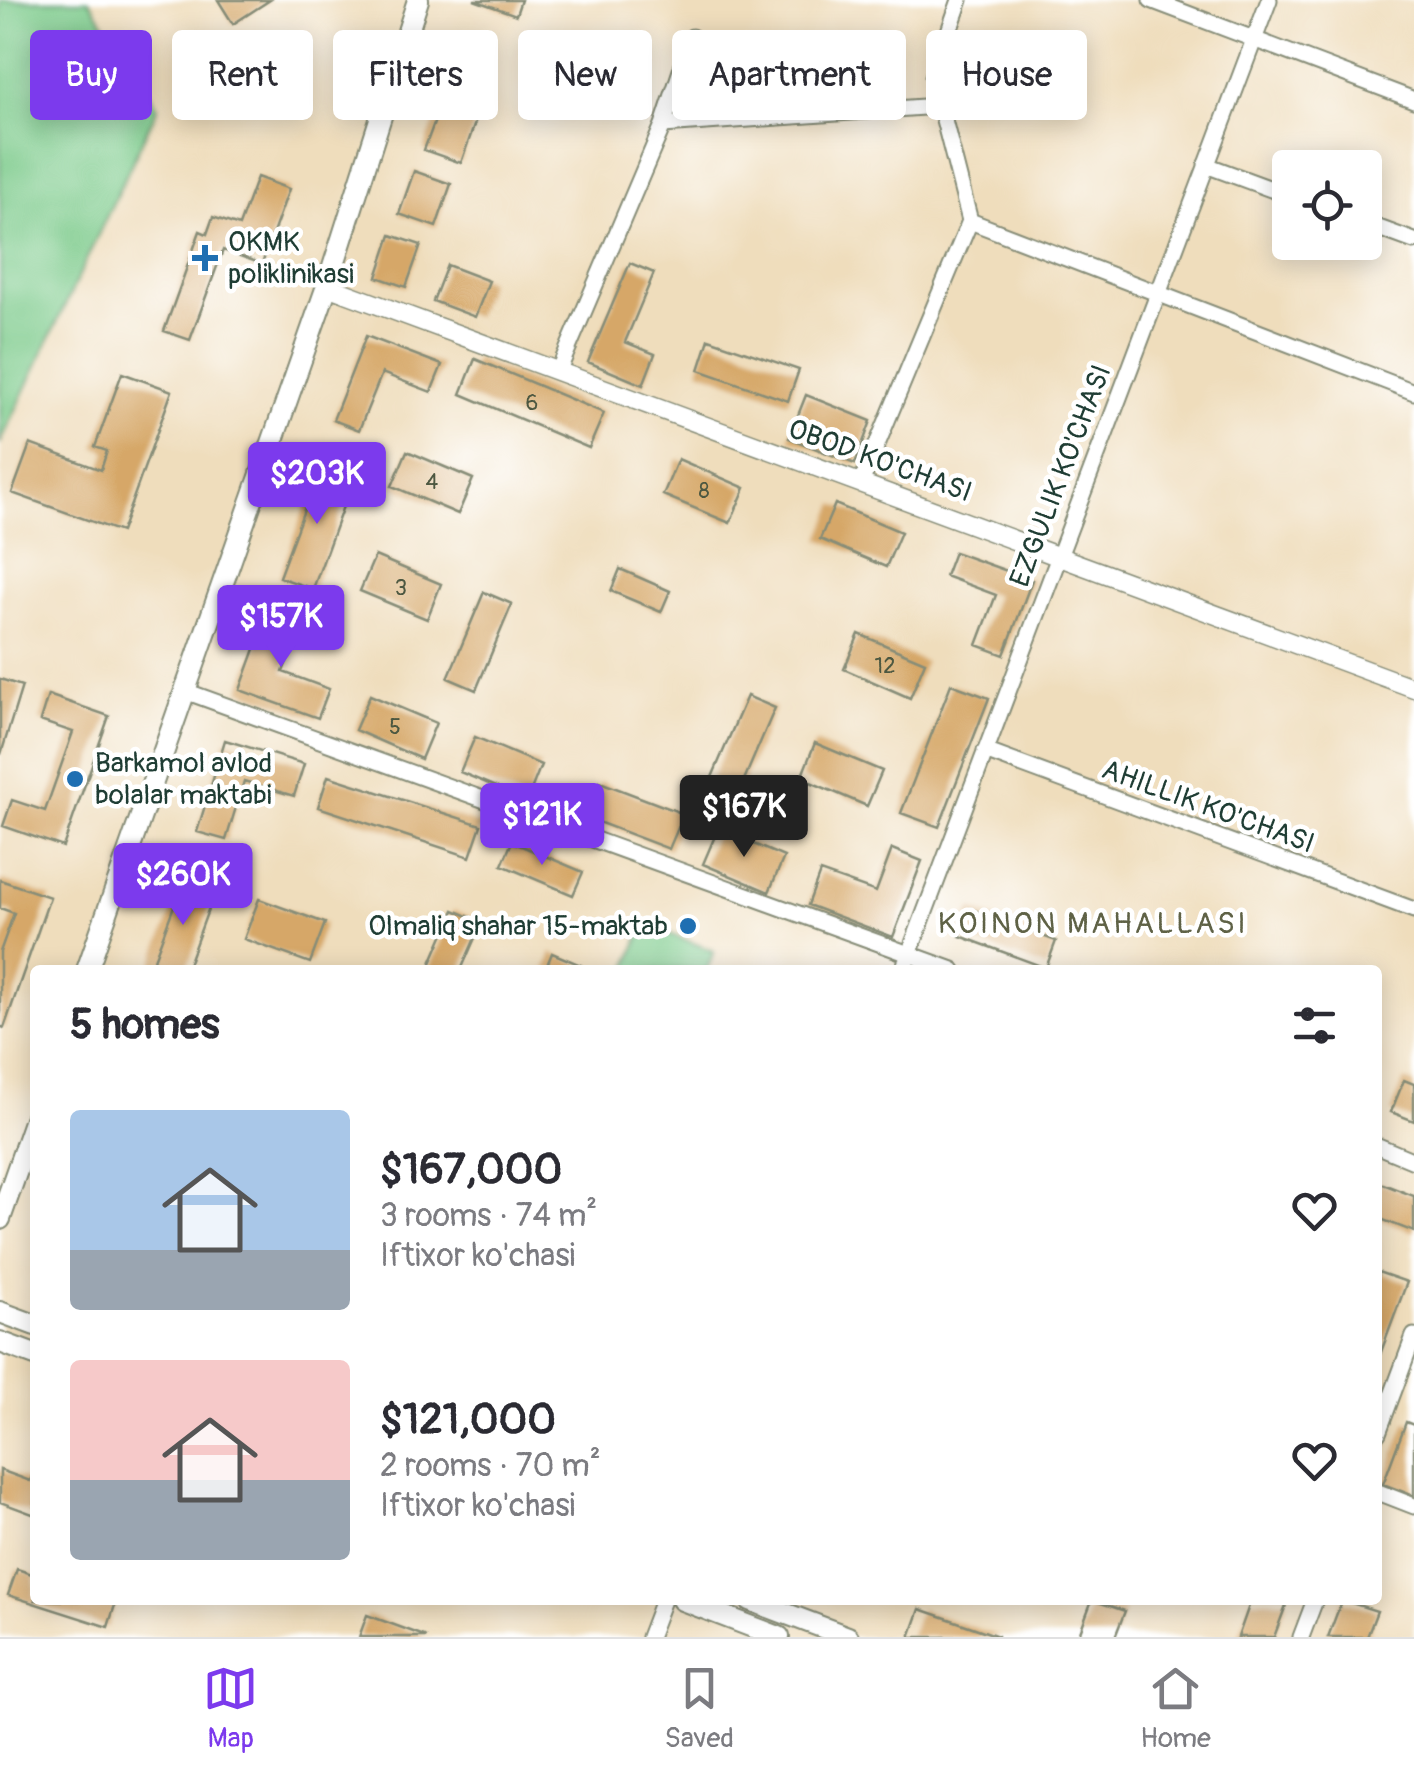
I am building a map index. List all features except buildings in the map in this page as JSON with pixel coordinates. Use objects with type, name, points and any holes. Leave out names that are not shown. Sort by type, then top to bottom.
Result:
[{"type":"main road","points":[[89,965],[327,286],[418,0]]},
{"type":"main road","points":[[0,1219],[30,1133]]},
{"type":"main road","points":[[0,1312],[30,1323]]},
{"type":"main road","points":[[0,1342],[30,1353]]},
{"type":"main road","points":[[695,1605],[779,1637]]},
{"type":"main road","points":[[763,1605],[848,1637]]},
{"type":"street","points":[[949,30],[960,0]]},
{"type":"street","points":[[1151,0],[1414,100]]},
{"type":"street","name":"EZGULIK KO'CHASI","points":[[905,965],[1269,0]]},
{"type":"street","points":[[558,372],[672,97]]},
{"type":"street","points":[[663,125],[926,107]]},
{"type":"street","points":[[860,483],[970,221],[942,120]]},
{"type":"street","points":[[1206,165],[1272,189]]},
{"type":"street","points":[[970,221],[1414,392]]},
{"type":"street","points":[[1382,229],[1414,241]]},
{"type":"street","name":"OBOD KO'CHASI","points":[[327,286],[1414,688]]},
{"type":"street","points":[[185,691],[941,965]]},
{"type":"street","name":"AHILLIK KO'CHASI","points":[[984,751],[1414,910]]},
{"type":"street","points":[[1382,1148],[1414,1161]]},
{"type":"street","points":[[1382,1422],[1414,1336]]},
{"type":"street","points":[[1382,1494],[1414,1506]]},
{"type":"street","points":[[649,1637],[661,1605]]},
{"type":"street","points":[[1301,1637],[1313,1605]]},
{"type":"green space","points":[[0,0],[89,0],[108,30],[30,30],[30,120],[152,120],[0,444]]},
{"type":"green space","points":[[152,98],[158,107],[152,120]]},
{"type":"green space","points":[[644,924],[714,951],[709,965],[629,965]]},
{"type":"place","name":"OKMK poliklinikasi","points":[[205,258]]},
{"type":"place","name":"Barkamol avlod bolalar maktabi","points":[[75,779]]},
{"type":"place","name":"Olmaliq shahar 15-maktab","points":[[688,926]]},
{"type":"district","name":"KOINON MAHALLASI","points":[[1093,923]]}]
